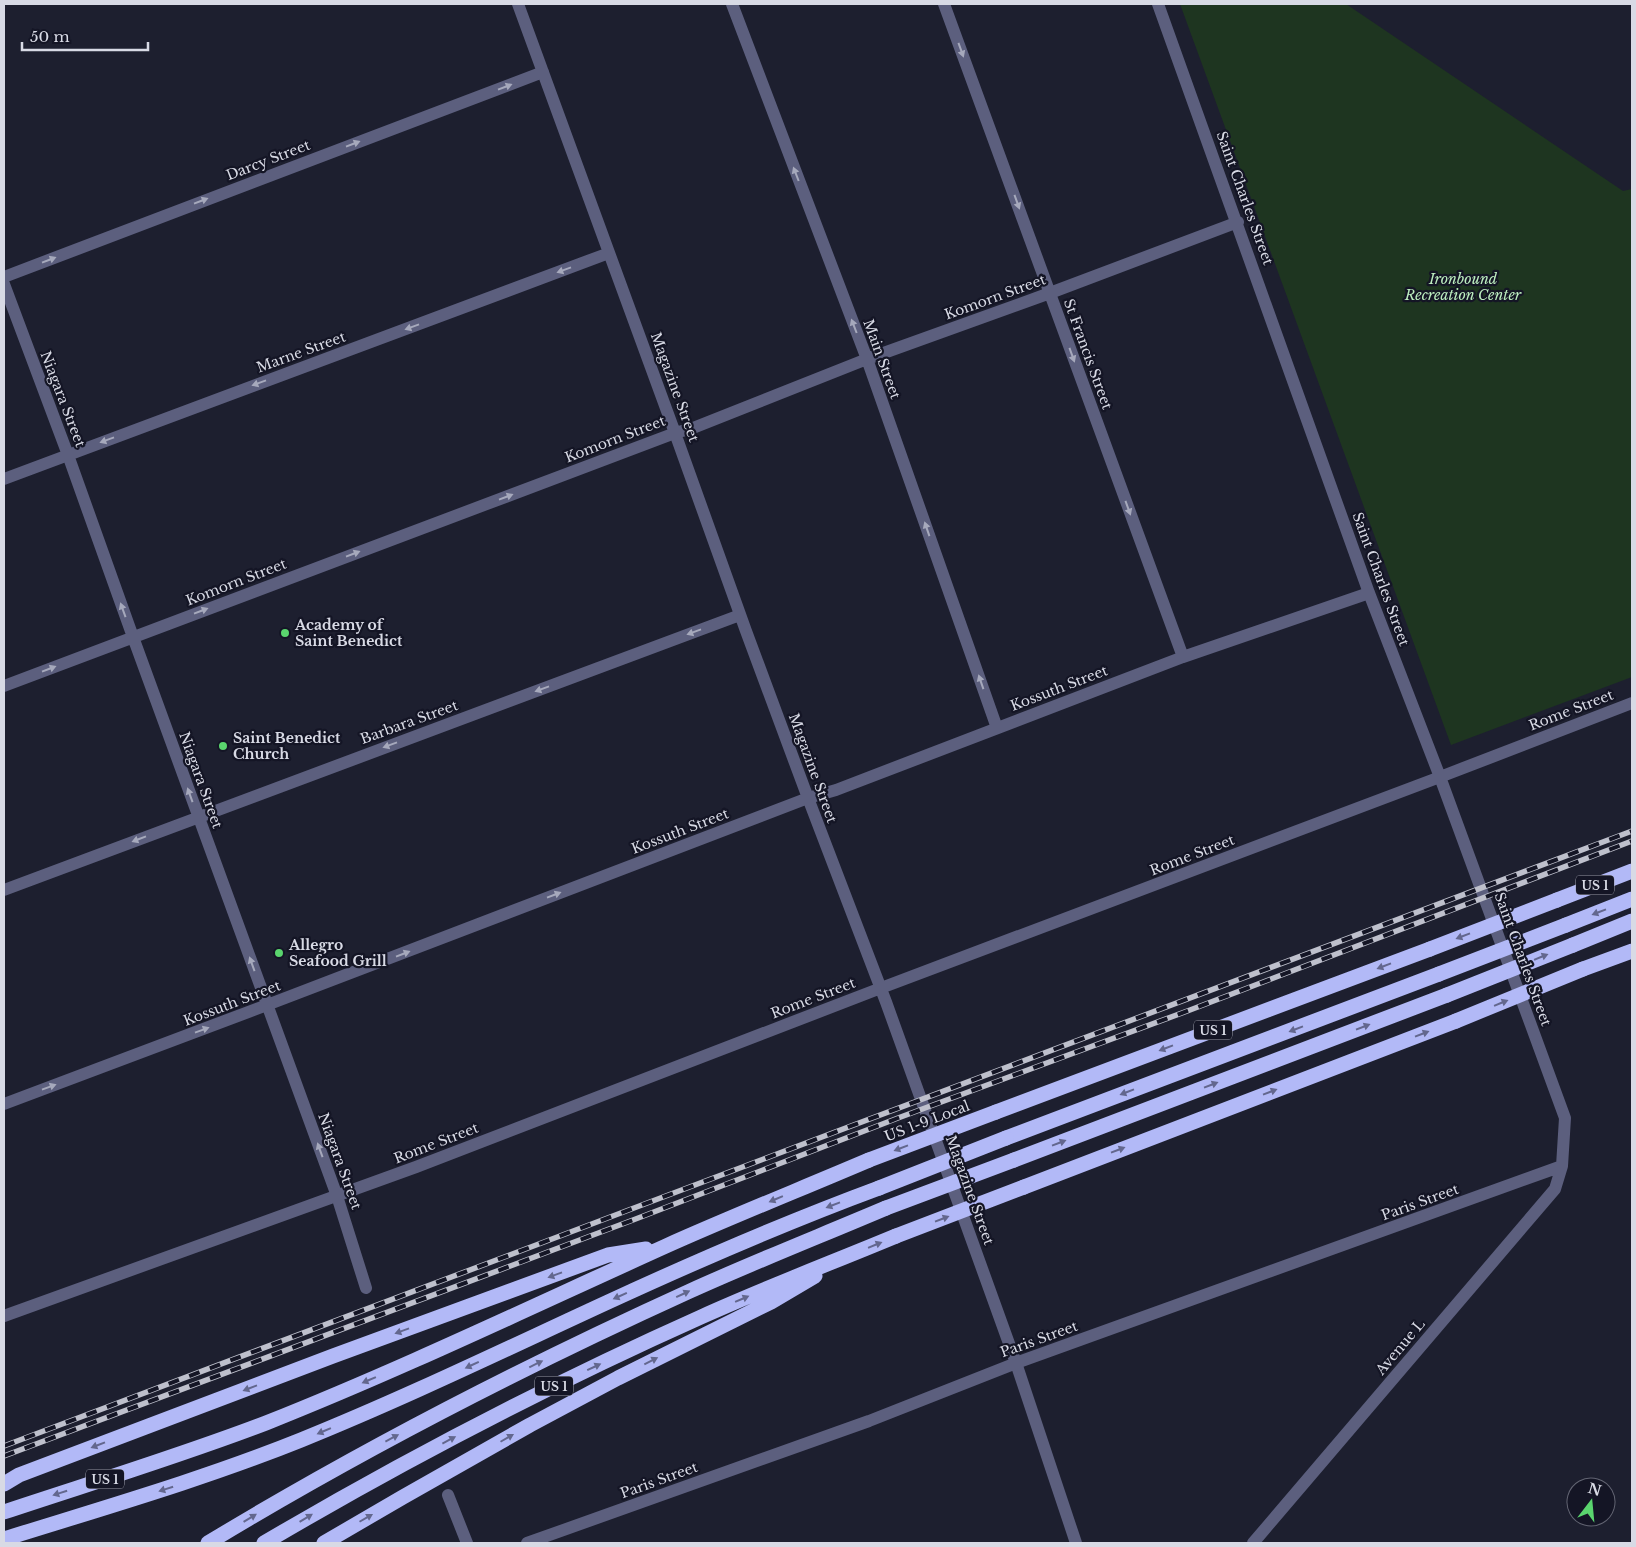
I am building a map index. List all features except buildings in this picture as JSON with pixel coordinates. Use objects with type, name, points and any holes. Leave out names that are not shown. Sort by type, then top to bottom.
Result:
[{"type":"highway","name":"US 1-9 Local","points":[[669,1245],[775,1198],[869,1160],[1632,871]]},
{"type":"highway","points":[[4,1540],[212,1473],[286,1446],[359,1416],[681,1269],[833,1205],[1632,899]]},
{"type":"highway","points":[[208,1543],[352,1460],[524,1370],[691,1290],[886,1208],[1447,995],[1632,921]]},
{"type":"highway","name":"US 1","points":[[264,1543],[428,1451],[590,1368],[809,1270],[1456,1021],[1632,951]]},
{"type":"highway","points":[[4,1484],[19,1476],[277,1377],[608,1256],[669,1245]]},
{"type":"highway","name":"US 1","points":[[4,1512],[206,1445],[349,1389],[669,1245]]},
{"type":"highway","points":[[324,1543],[403,1496],[530,1425],[633,1370],[771,1302],[855,1253]]},
{"type":"street","name":"Magazine Street","points":[[518,4],[740,615],[881,988],[1016,1363],[1076,1543]]},
{"type":"street","name":"Main Street","points":[[732,4],[867,359],[997,728]]},
{"type":"street","name":"St Francis Street","points":[[944,4],[1182,657]]},
{"type":"street","name":"Saint Charles Street","points":[[1158,4],[1238,222],[1369,593],[1440,777],[1565,1118],[1562,1166]]},
{"type":"street","name":"Darcy Street","points":[[4,277],[543,72]]},
{"type":"street","name":"Komorn Street","points":[[4,686],[675,433],[693,428],[867,359],[1050,294],[1238,222]]},
{"type":"street","name":"Marne Street","points":[[4,479],[610,253]]},
{"type":"street","name":"Niagara Street","points":[[4,284],[337,1196],[366,1288]]},
{"type":"street","name":"Kossuth Street","points":[[4,1104],[267,1006],[808,798],[836,790],[1182,657],[1369,593]]},
{"type":"street","name":"Barbara Street","points":[[4,890],[740,615]]},
{"type":"street","name":"Rome Street","points":[[4,1316],[426,1164],[881,988],[1632,703]]},
{"type":"street","name":"Paris Street","points":[[527,1543],[869,1420],[1016,1363],[1562,1166]]},
{"type":"street","name":"Avenue L","points":[[1253,1543],[1555,1189],[1562,1166]]},
{"type":"street","points":[[448,1495],[467,1543]]},
{"type":"green space","name":"Ironbound Recreation Center","points":[[1180,4],[1346,4],[1623,191],[1632,189],[1632,677],[1451,745]]},
{"type":"railway","points":[[4,1446],[1632,831]]},
{"type":"railway","points":[[4,1456],[633,1220],[898,1118],[1190,1010],[1632,841]]},
{"type":"place","name":"Academy of Saint Benedict","points":[[285,633]]},
{"type":"place","name":"Saint Benedict Church","points":[[223,746]]},
{"type":"place","name":"Allegro Seafood Grill","points":[[279,953]]}]
